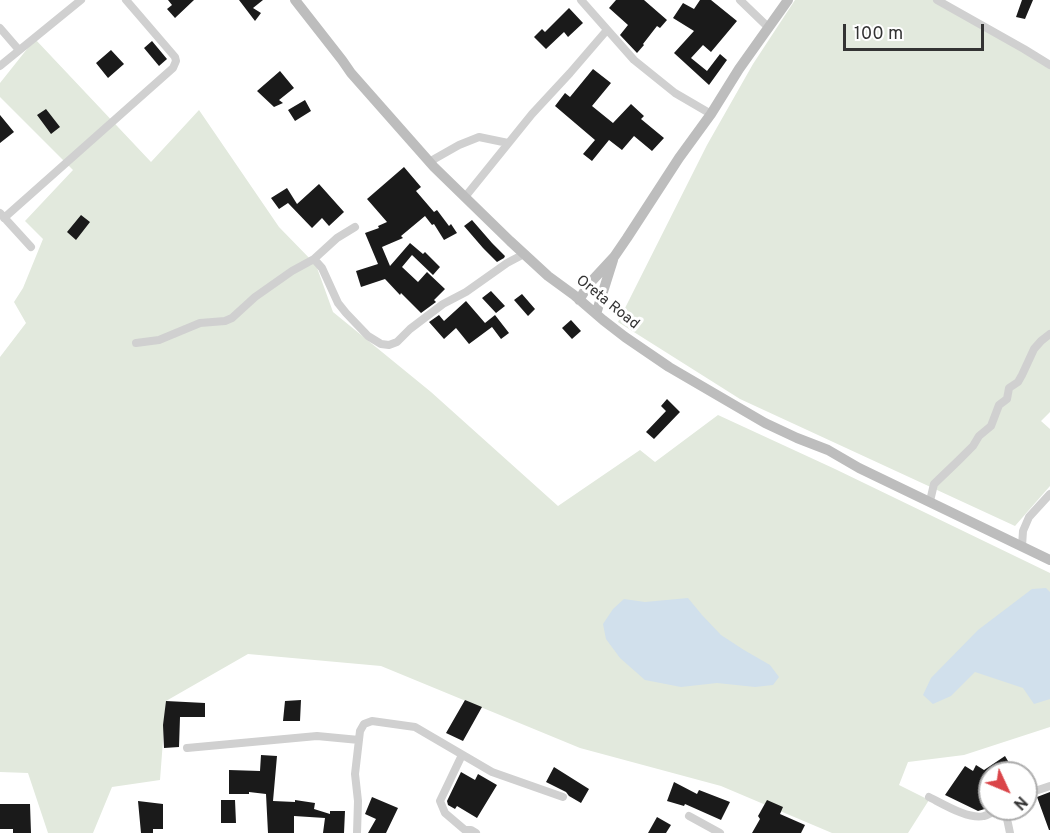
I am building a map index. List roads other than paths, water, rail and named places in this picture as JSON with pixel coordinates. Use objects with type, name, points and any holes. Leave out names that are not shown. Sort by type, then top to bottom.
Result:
[{"type":"street","points":[[0,66],[81,0]]},
{"type":"street","points":[[30,248],[2,215],[173,68],[176,61],[126,0]]},
{"type":"street","name":"Oreta Road","points":[[295,0],[351,73],[429,162],[548,276],[625,337],[669,367],[765,423],[828,450],[859,468],[1050,560]]},
{"type":"street","points":[[581,0],[634,60],[675,93],[711,114]]},
{"type":"street","points":[[740,0],[769,28]]},
{"type":"street","points":[[579,300],[614,257],[644,214],[679,158],[788,0]]},
{"type":"street","points":[[937,0],[1050,65]]},
{"type":"street","points":[[0,28],[19,50]]},
{"type":"street","points":[[465,197],[532,114],[607,30]]},
{"type":"street","points":[[429,162],[479,137],[508,143]]},
{"type":"street","points":[[136,343],[159,340],[200,323],[225,321],[232,318],[255,297],[292,271],[314,259],[337,238],[355,227]]},
{"type":"street","points":[[314,259],[322,268],[338,303],[346,313],[368,336],[381,344],[389,345],[397,342],[410,328],[443,304],[466,292],[524,254]]},
{"type":"street","points":[[596,314],[614,257]]},
{"type":"street","points":[[930,501],[934,484],[991,426],[999,405],[1007,399],[1010,388],[1022,375],[1034,349],[1050,334]]},
{"type":"street","points":[[1022,546],[1023,531],[1029,517],[1050,494]]},
{"type":"street","points":[[357,833],[358,801],[355,774],[360,731],[364,724],[372,721],[415,727],[492,772],[563,797]]},
{"type":"street","points":[[187,748],[288,737],[317,736],[359,740]]},
{"type":"street","points":[[462,755],[440,801],[445,813],[464,832],[471,830],[476,833]]},
{"type":"street","points":[[929,797],[966,815],[978,817]]},
{"type":"street","points":[[689,816],[720,833]]},
{"type":"water","points":[[1046,588],[1050,592],[1050,699],[1034,704],[1023,688],[975,672],[951,696],[933,704],[923,695],[931,678],[978,630],[1032,589]]},
{"type":"water","points":[[688,598],[721,635],[770,665],[779,677],[773,685],[755,687],[717,683],[681,687],[645,680],[620,658],[606,639],[603,624],[613,609],[624,599],[645,602]]}]
